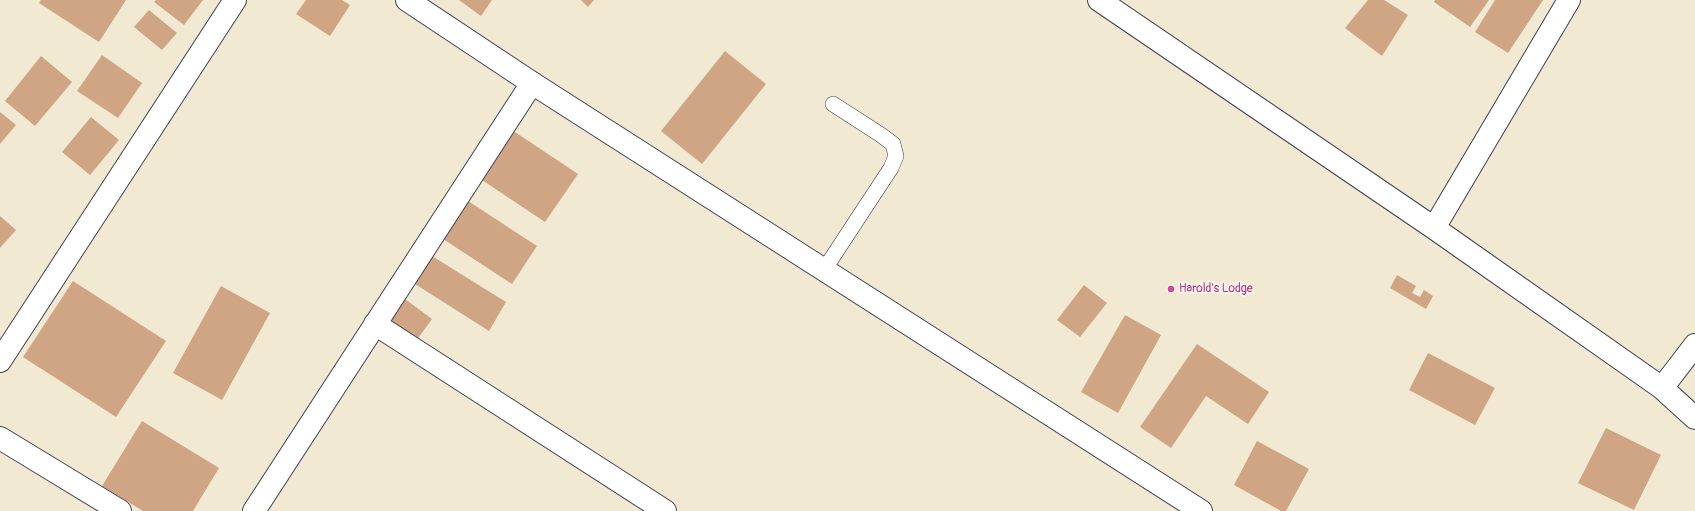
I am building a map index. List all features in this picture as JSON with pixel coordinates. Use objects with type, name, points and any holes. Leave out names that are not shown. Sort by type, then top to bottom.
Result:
[{"type":"street","points":[[0,361],[235,0]]},
{"type":"street","points":[[407,0],[532,83],[1201,511]]},
{"type":"street","points":[[1099,0],[1434,228],[1662,388],[1695,418]]},
{"type":"street","points":[[1434,228],[1569,0]]},
{"type":"street","points":[[254,511],[532,83]]},
{"type":"street","points":[[375,324],[665,511]]},
{"type":"street","points":[[1662,388],[1695,345]]},
{"type":"street","points":[[0,438],[120,511]]},
{"type":"lane","points":[[824,270],[891,168],[896,156],[893,144],[833,104]]},
{"type":"building","points":[[41,0],[126,0],[99,42],[39,3]]},
{"type":"building","points":[[156,0],[203,0],[184,25],[154,2]]},
{"type":"building","points":[[306,0],[342,0],[350,5],[330,36],[296,14]]},
{"type":"building","points":[[459,0],[492,0],[481,16]]},
{"type":"building","points":[[581,0],[594,0],[588,7]]},
{"type":"building","points":[[1368,0],[1384,0],[1408,15],[1382,56],[1345,28]]},
{"type":"building","points":[[1435,0],[1489,0],[1470,27],[1434,2]]},
{"type":"building","points":[[1495,0],[1543,0],[1508,53],[1475,32]]},
{"type":"building","points":[[149,10],[177,33],[162,50],[134,27]]},
{"type":"building","points":[[725,51],[766,84],[702,164],[661,131]]},
{"type":"building","points":[[102,55],[142,83],[118,118],[77,91]]},
{"type":"building","points":[[41,56],[72,82],[35,126],[5,101]]},
{"type":"building","points":[[0,112],[16,125],[0,144]]},
{"type":"building","points":[[91,117],[119,140],[90,175],[62,152]]},
{"type":"building","points":[[509,128],[578,174],[545,222],[476,176]]},
{"type":"building","points":[[465,199],[537,246],[512,284],[440,237]]},
{"type":"building","points":[[0,216],[16,230],[0,248]]},
{"type":"building","points":[[432,256],[506,302],[489,331],[415,284]]},
{"type":"building","points":[[1397,275],[1416,286],[1412,293],[1420,297],[1424,290],[1433,296],[1426,309],[1390,288]]},
{"type":"building","points":[[73,281],[166,341],[116,417],[23,357]]},
{"type":"building","points":[[1084,285],[1107,303],[1080,337],[1057,320]]},
{"type":"building","points":[[221,286],[270,313],[222,400],[173,373]]},
{"type":"building","points":[[405,299],[432,319],[416,341],[389,320]]},
{"type":"building","points":[[1125,315],[1161,335],[1118,413],[1081,392]]},
{"type":"building","points":[[1197,344],[1269,392],[1248,424],[1206,396],[1171,448],[1140,427]]},
{"type":"building","points":[[1428,353],[1495,388],[1475,425],[1409,390]]},
{"type":"building","points":[[142,421],[219,468],[193,511],[143,511],[102,486]]},
{"type":"building","points":[[1606,428],[1661,455],[1634,510],[1578,483]]},
{"type":"building","points":[[1257,441],[1309,469],[1286,511],[1281,511],[1234,485]]},
{"type":"place","name":"Harold's Lodge","points":[[1171,289]]}]
